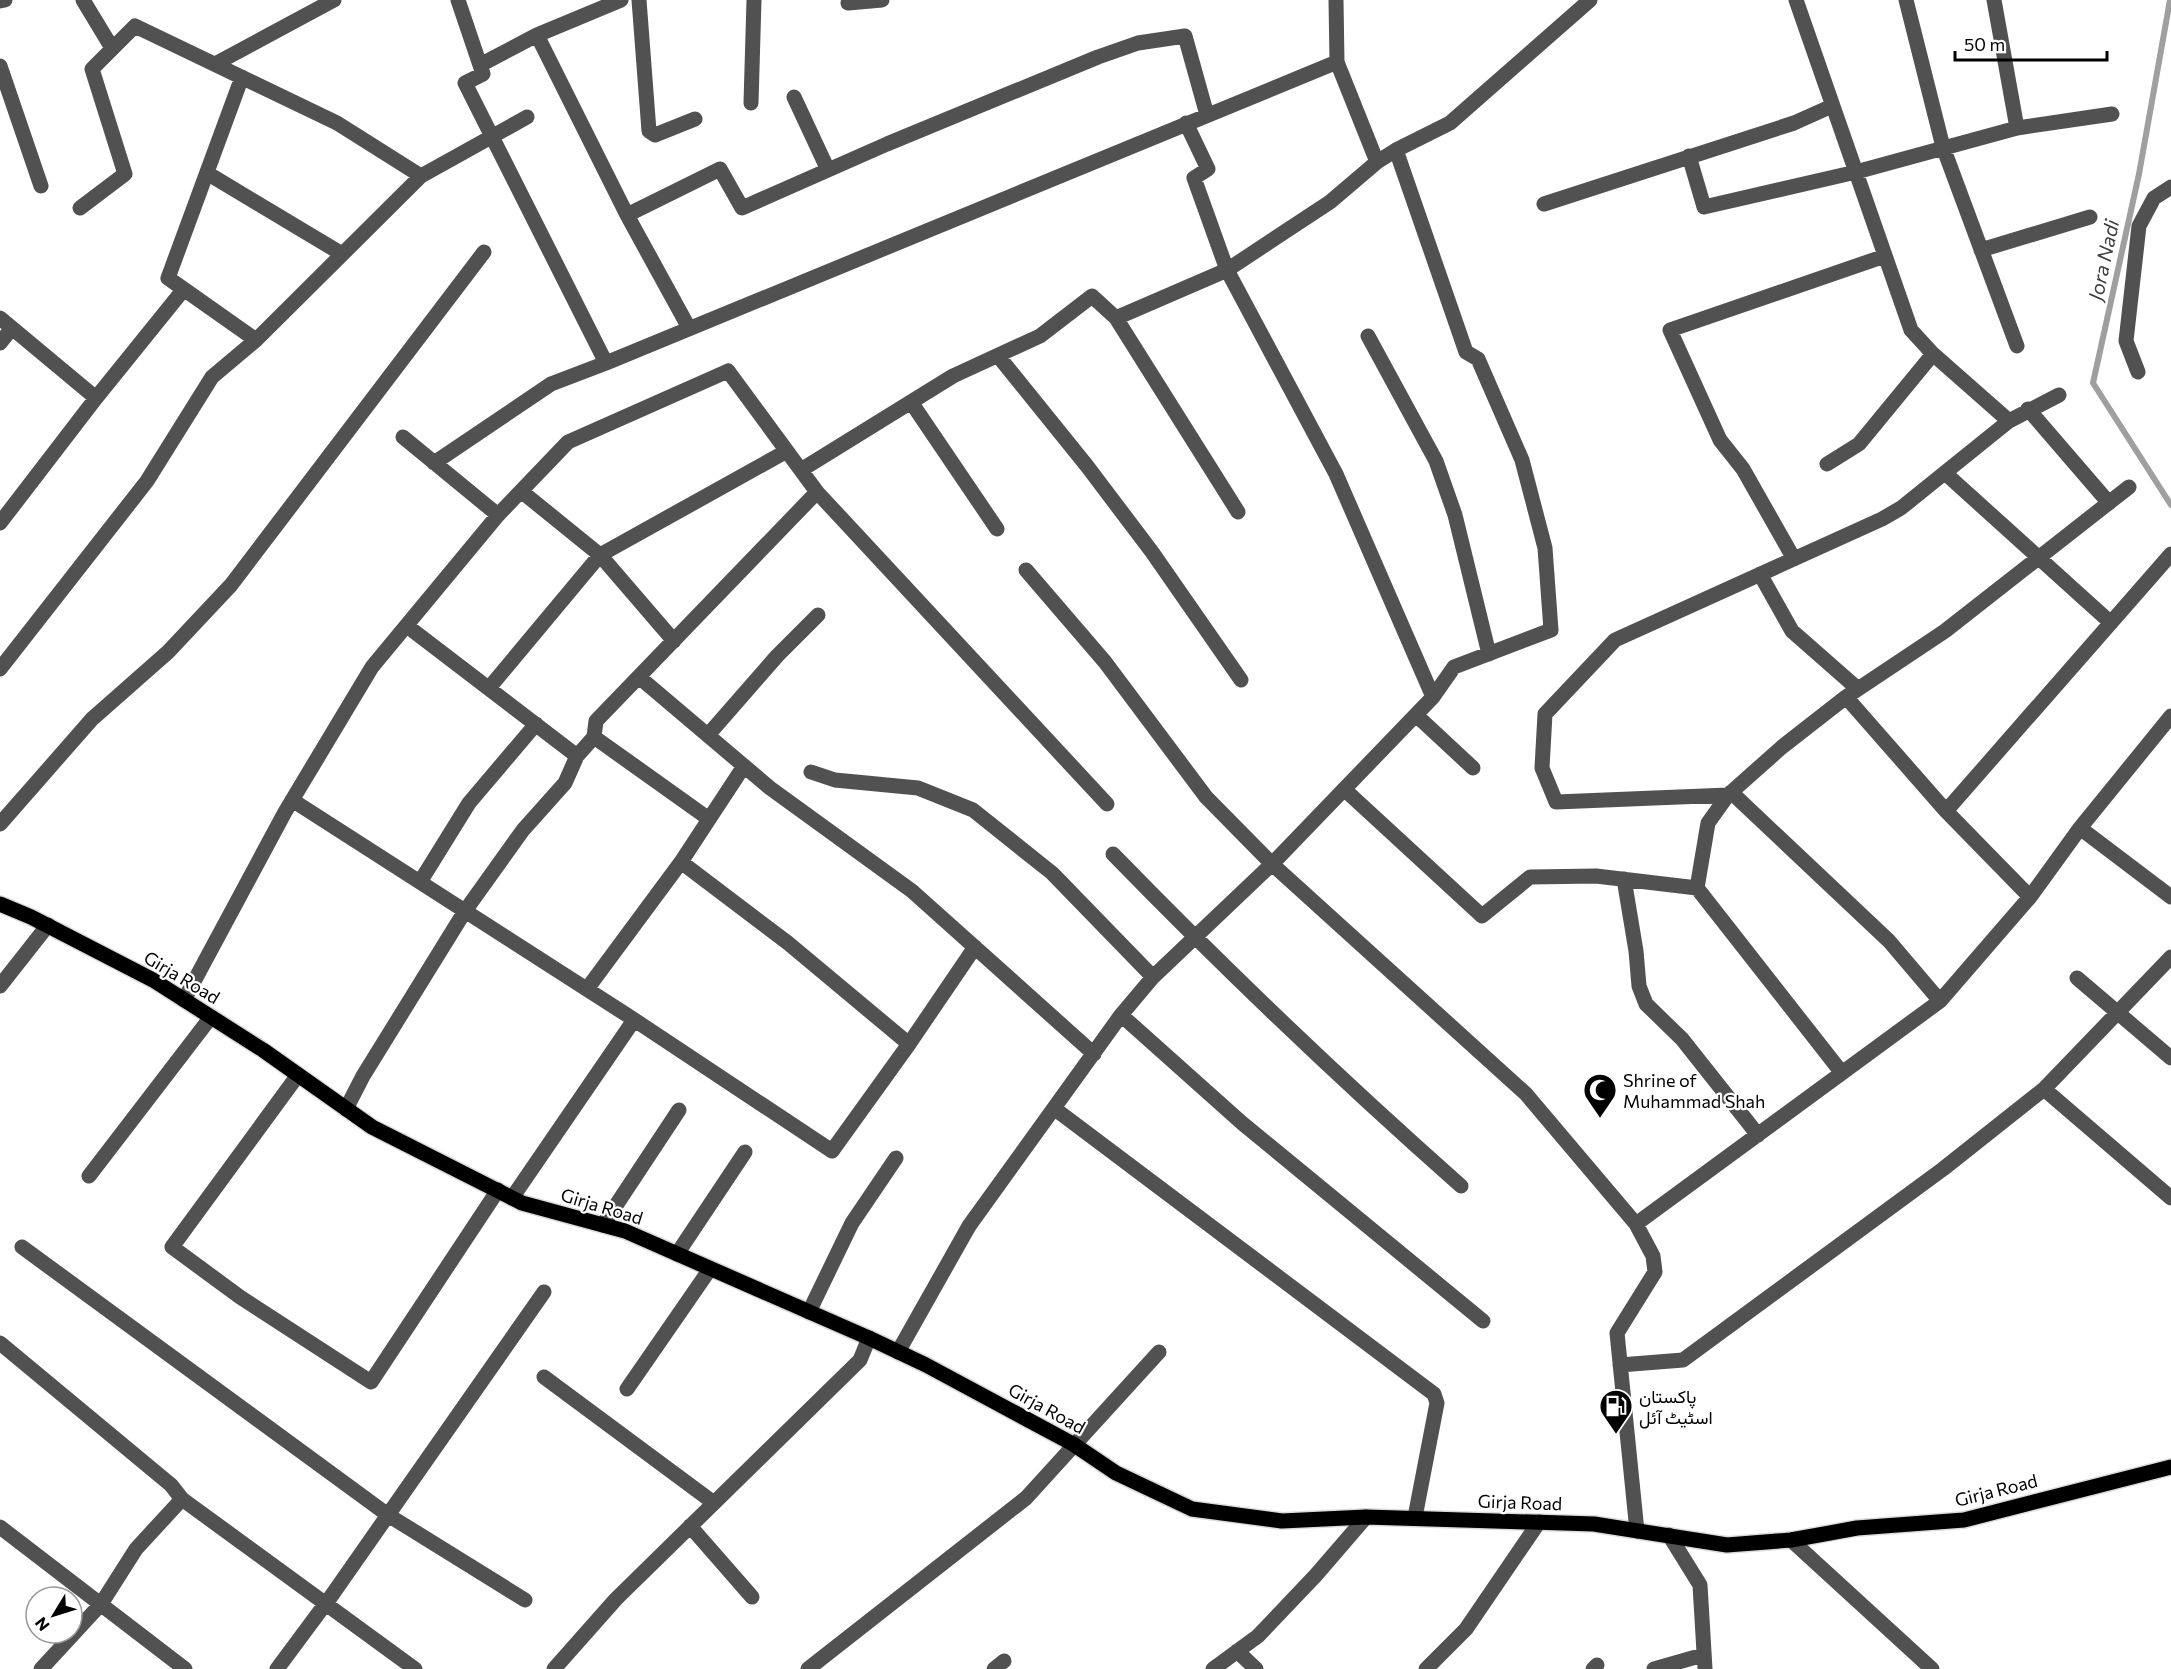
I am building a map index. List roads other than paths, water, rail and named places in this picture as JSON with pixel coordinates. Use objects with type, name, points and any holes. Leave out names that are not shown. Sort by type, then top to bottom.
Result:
[{"type":"main road","name":"Girja Road","points":[[0,904],[153,980],[298,1075],[372,1127],[498,1191],[512,1198],[626,1231],[869,1338],[1073,1444],[1116,1473],[1192,1509],[1282,1521],[1366,1516],[1594,1524],[1727,1545],[1791,1540],[1857,1528],[1965,1520],[2171,1467]]},
{"type":"street","points":[[0,1],[5,0]]},
{"type":"street","points":[[83,0],[112,48]]},
{"type":"street","points":[[214,64],[334,0]]},
{"type":"street","points":[[458,0],[483,74],[465,83],[606,363]]},
{"type":"street","points":[[480,65],[537,35],[621,0]]},
{"type":"street","points":[[639,0],[649,131],[655,135],[695,118]]},
{"type":"street","points":[[751,104],[754,0]]},
{"type":"street","points":[[848,3],[882,0]]},
{"type":"street","points":[[1336,0],[1337,62],[1377,162]]},
{"type":"street","points":[[1116,318],[1227,270],[1330,202],[1377,162],[1450,123],[1590,0]]},
{"type":"street","points":[[1796,0],[1911,330],[1933,354],[2009,421]]},
{"type":"street","points":[[1906,0],[1943,147],[2017,346]]},
{"type":"street","points":[[1994,0],[2017,128]]},
{"type":"street","points":[[80,208],[125,174],[92,69],[135,26],[337,123],[421,176]]},
{"type":"street","points":[[537,35],[627,215],[690,328]]},
{"type":"street","points":[[627,215],[720,169],[742,208],[1098,57],[1138,43],[1185,36],[1207,115]]},
{"type":"street","points":[[434,463],[551,384],[1337,62]]},
{"type":"street","points":[[0,66],[41,186]]},
{"type":"street","points":[[242,77],[168,278],[256,340]]},
{"type":"street","points":[[794,97],[828,170]]},
{"type":"street","points":[[1544,204],[1794,123],[1832,106]]},
{"type":"street","points":[[1689,156],[1704,207],[1856,172],[2017,128],[2112,114]]},
{"type":"street","points":[[0,669],[147,481],[212,377],[256,340],[421,176],[527,117]]},
{"type":"street","points":[[1186,123],[1208,169],[1194,178],[1227,270],[1336,474],[1433,697]]},
{"type":"street","points":[[898,1352],[969,1226],[1121,1015],[1153,976],[1272,864],[1433,697],[1454,667],[1551,630],[1545,548],[1522,460],[1478,359],[1466,352],[1396,150]]},
{"type":"street","points":[[207,173],[342,254]]},
{"type":"street","points":[[2138,372],[2126,341],[2139,226],[2154,198],[2171,187]]},
{"type":"street","points":[[1981,250],[2090,217]]},
{"type":"street","points":[[0,824],[92,719],[168,652],[231,585],[484,252]]},
{"type":"street","points":[[1794,559],[1743,469],[1720,440],[1670,330],[1885,256]]},
{"type":"street","points":[[0,524],[96,398],[184,289]]},
{"type":"street","points":[[801,470],[953,376],[999,357],[1040,336],[1092,296],[1116,318],[1238,512]]},
{"type":"street","points":[[0,344],[6,323],[96,398]]},
{"type":"street","points":[[1368,336],[1436,461],[1455,514],[1489,654]]},
{"type":"street","points":[[1827,464],[1859,444],[1933,354]]},
{"type":"street","points":[[999,357],[1152,552],[1241,680]]},
{"type":"street","points":[[184,1000],[292,800],[372,667],[498,515],[568,442],[728,371],[818,492],[1107,804]]},
{"type":"street","points":[[1940,1001],[1889,941],[1730,793],[1556,802],[1542,768],[1545,714],[1615,640],[1882,519],[1901,508],[2009,421],[2028,409],[2059,395]]},
{"type":"street","points":[[911,402],[997,529]]},
{"type":"street","points":[[2028,409],[2109,503]]},
{"type":"street","points":[[403,437],[498,515]]},
{"type":"street","points":[[489,688],[600,555],[787,451]]},
{"type":"street","points":[[1945,473],[2111,622]]},
{"type":"street","points":[[1697,888],[1708,823],[1730,793],[1782,747],[1852,693],[1946,631],[2129,487]]},
{"type":"street","points":[[521,491],[600,555],[674,641]]},
{"type":"street","points":[[346,1109],[363,1076],[465,911],[523,830],[565,783],[577,756],[594,737],[596,721],[818,492]]},
{"type":"street","points":[[1946,811],[2171,554]]},
{"type":"street","points":[[1026,570],[1105,662],[1206,797],[1272,864],[1526,1094],[1636,1224],[1653,1256],[1655,1272],[1617,1333],[1637,1531]]},
{"type":"street","points":[[1760,574],[1792,631],[1852,693],[1946,811],[2030,897]]},
{"type":"street","points":[[708,735],[777,656],[819,615]]},
{"type":"street","points":[[407,626],[577,756]]},
{"type":"street","points":[[639,677],[744,766],[912,891],[1094,1054]]},
{"type":"street","points":[[1416,715],[1473,768]]},
{"type":"street","points":[[1636,1224],[1940,1001],[2030,897],[2080,828],[2171,716]]},
{"type":"street","points":[[420,882],[469,803],[536,724]]},
{"type":"street","points":[[594,737],[709,819]]},
{"type":"street","points":[[587,989],[681,862],[744,766]]},
{"type":"street","points":[[811,772],[835,780],[918,788],[974,810],[1052,873],[1153,976]]},
{"type":"street","points":[[1344,789],[1482,916],[1530,877],[1596,876],[1697,888],[1842,1073]]},
{"type":"street","points":[[292,800],[587,989],[832,1151],[975,947]]},
{"type":"street","points":[[2080,828],[2171,897]]},
{"type":"street","points":[[1113,854],[1193,936],[1380,1115],[1461,1186]]},
{"type":"street","points":[[681,862],[788,943],[909,1044]]},
{"type":"street","points":[[1624,879],[1636,951],[1639,986],[1646,1004],[1682,1039],[1758,1135]]},
{"type":"street","points":[[0,986],[48,926]]},
{"type":"street","points":[[1620,1365],[1683,1360],[1943,1169],[2044,1089],[2171,957]]},
{"type":"street","points":[[2077,978],[2171,1058]]},
{"type":"street","points":[[1121,1015],[1242,1123],[1484,1321]]},
{"type":"street","points":[[88,1176],[211,1017]]},
{"type":"street","points":[[512,1198],[634,1020]]},
{"type":"street","points":[[298,1075],[172,1248],[240,1297],[371,1382],[498,1191]]},
{"type":"street","points":[[2044,1089],[2171,1198]]},
{"type":"street","points":[[1055,1108],[1434,1394],[1437,1403],[1415,1517]]},
{"type":"street","points":[[603,1225],[679,1110]]},
{"type":"street","points":[[677,1254],[745,1152]]},
{"type":"street","points":[[809,1312],[852,1223],[896,1158]]},
{"type":"street","points":[[22,1247],[388,1515],[525,1600]]},
{"type":"street","points":[[627,1389],[710,1269]]},
{"type":"street","points":[[282,1667],[544,1292]]},
{"type":"street","points":[[560,1666],[616,1599],[860,1360],[869,1338]]},
{"type":"street","points":[[0,1343],[171,1485],[182,1499],[415,1669]]},
{"type":"street","points":[[808,1669],[1026,1498],[1159,1352]]},
{"type":"street","points":[[544,1377],[714,1503]]},
{"type":"street","points":[[41,1669],[100,1605],[136,1549],[182,1499]]},
{"type":"street","points":[[1213,1669],[1258,1636],[1316,1575],[1366,1516]]},
{"type":"street","points":[[1426,1669],[1466,1629],[1539,1522]]},
{"type":"street","points":[[690,1526],[752,1597]]},
{"type":"street","points":[[0,1527],[185,1669]]},
{"type":"street","points":[[1654,1669],[1704,1662],[1700,1585],[1669,1535]]},
{"type":"street","points":[[1791,1540],[1932,1669]]},
{"type":"street","points":[[1237,1651],[1256,1669]]},
{"type":"waterway","name":"Jora Nadi","points":[[2170,0],[2139,174],[2093,383],[2171,505]]},
{"type":"place","name":"Shrine of Muhammad Shah","points":[[1600,1119]]},
{"type":"place","name":"پاکستان اسٹیٹ آئل","points":[[1616,1435]]}]
